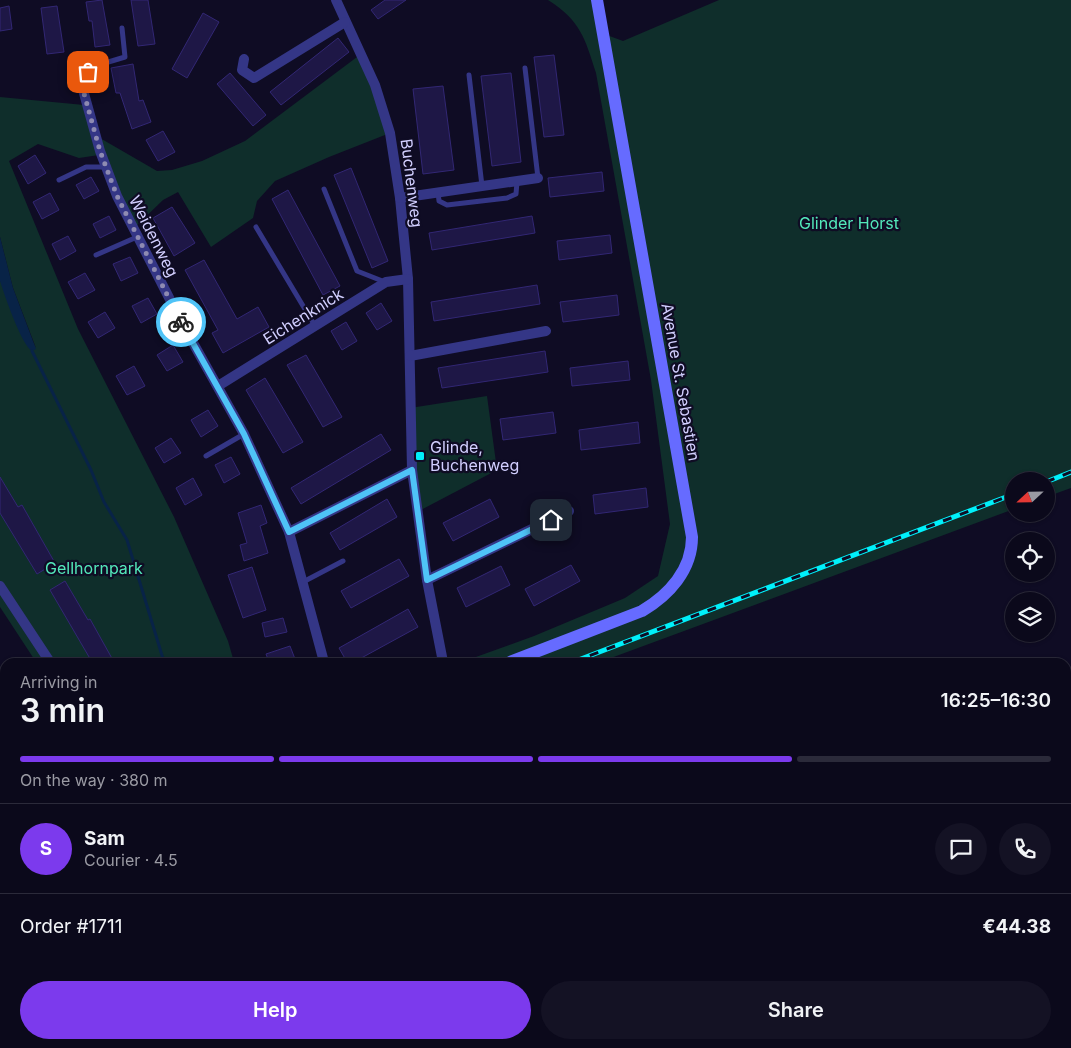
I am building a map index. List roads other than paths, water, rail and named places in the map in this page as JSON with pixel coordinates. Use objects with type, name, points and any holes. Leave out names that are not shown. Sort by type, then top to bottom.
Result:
[{"type":"main road","name":"Avenue St. Sebastien","points":[[520,658],[654,604],[672,587],[689,561],[692,552],[692,537],[597,0]]},
{"type":"street","name":"Buchenweg","points":[[337,0],[345,22],[372,78],[388,124],[400,198],[408,278],[412,470],[427,580],[442,658]]},
{"type":"street","points":[[244,59],[242,70],[254,78],[345,22]]},
{"type":"street","name":"Weidenweg","points":[[80,79],[106,168],[137,236],[244,434],[289,532],[323,658]]},
{"type":"street","points":[[400,198],[538,178]]},
{"type":"street","name":"Eichenknick","points":[[218,386],[386,282],[408,278]]},
{"type":"street","points":[[410,356],[546,331]]},
{"type":"street","points":[[289,532],[412,470]]},
{"type":"street","points":[[427,580],[569,511]]},
{"type":"street","points":[[0,586],[47,658]]},
{"type":"lane","points":[[80,79],[95,66],[125,57],[122,28]]},
{"type":"lane","points":[[525,68],[538,178]]},
{"type":"lane","points":[[469,75],[482,186]]},
{"type":"lane","points":[[59,180],[86,167],[106,168]]},
{"type":"lane","points":[[438,192],[439,201],[448,205],[506,198],[516,194],[517,182]]},
{"type":"lane","points":[[324,189],[357,271],[386,282]]},
{"type":"lane","points":[[256,227],[315,326]]},
{"type":"lane","points":[[96,255],[137,236]]},
{"type":"lane","points":[[206,456],[244,434]]},
{"type":"lane","points":[[303,582],[343,561]]},
{"type":"water","points":[[0,237],[13,288],[36,349],[32,351],[23,340],[0,281]]},
{"type":"waterway","points":[[32,351],[91,470],[104,502],[127,540],[163,658]]},
{"type":"railway","points":[[1055,478],[1071,472]]},
{"type":"railway","points":[[584,658],[1005,497]]},
{"type":"place","name":"Glinde, Buchenweg","points":[[420,456]]},
{"type":"park label","name":"Glinder Horst","points":[[849,223]]},
{"type":"park label","name":"Gellhornpark","points":[[94,568]]}]
